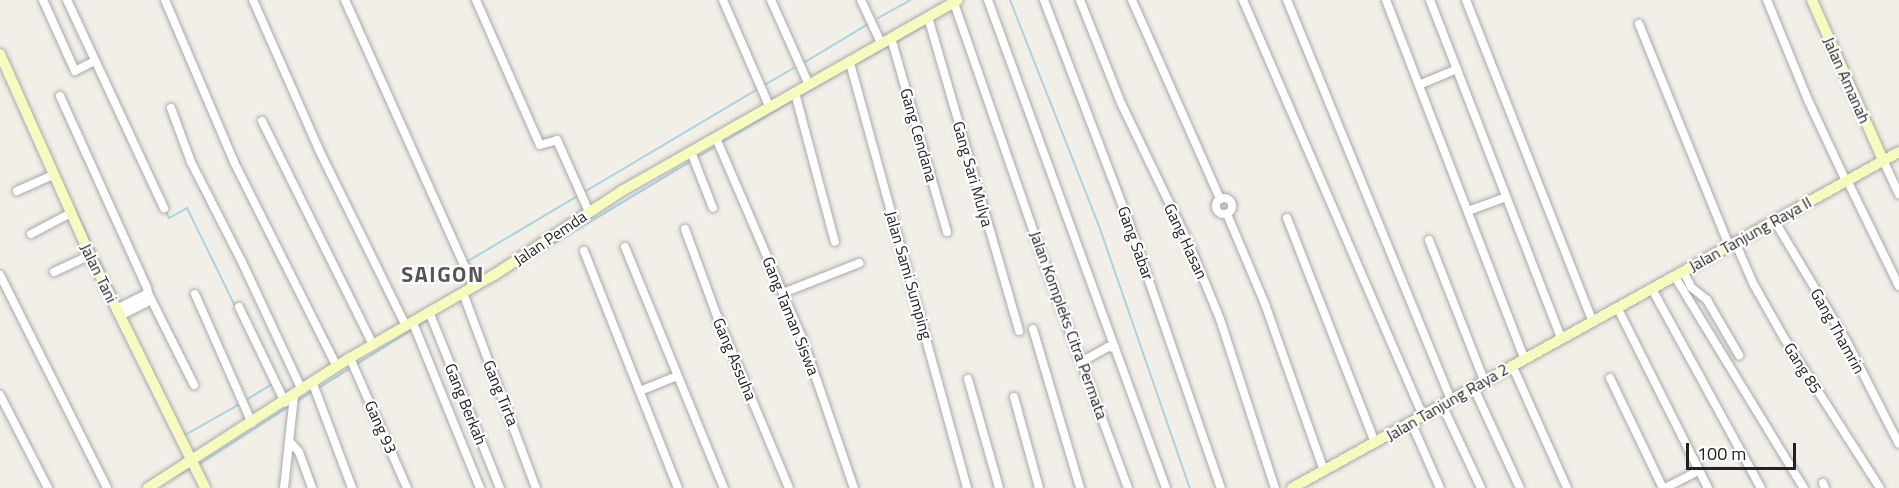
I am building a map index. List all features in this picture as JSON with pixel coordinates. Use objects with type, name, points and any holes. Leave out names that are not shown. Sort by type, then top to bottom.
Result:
[{"type":"street","points":[[43,0],[75,71],[95,61]]},
{"type":"street","points":[[67,0],[164,208]]},
{"type":"street","points":[[165,0],[234,162],[337,367]]},
{"type":"street","name":"Gang Berkah","points":[[253,0],[320,152],[412,326],[480,488]]},
{"type":"street","points":[[345,0],[473,285]]},
{"type":"street","points":[[476,0],[540,145],[556,140],[589,212]]},
{"type":"street","points":[[723,0],[769,106]]},
{"type":"street","points":[[771,0],[809,85]]},
{"type":"street","points":[[861,0],[880,43]]},
{"type":"street","points":[[988,0],[1166,488]]},
{"type":"street","name":"Gang Sabar","points":[[1044,0],[1128,220],[1221,488]]},
{"type":"street","name":"Gang Hasan","points":[[1080,0],[1121,103],[1190,246],[1220,319],[1275,488]]},
{"type":"street","points":[[1132,0],[1220,199],[1228,198],[1233,204],[1227,214],[1269,316],[1324,471]]},
{"type":"street","points":[[1243,0],[1424,416]]},
{"type":"street","points":[[1287,0],[1481,488]]},
{"type":"street","points":[[1386,0],[1524,358]]},
{"type":"street","points":[[1430,0],[1561,338]]},
{"type":"street","points":[[1466,0],[1597,317]]},
{"type":"street","points":[[1767,0],[1820,128],[1899,286]]},
{"type":"street","name":"Jalan Amanah","points":[[1812,0],[1884,160]]},
{"type":"street","name":"Jalan Pemda","points":[[148,488],[195,465],[252,423],[314,388],[337,367],[352,363],[373,345],[431,316],[464,295],[473,285],[494,275],[589,212],[691,152],[719,143],[769,106],[850,63],[880,43],[956,1]]},
{"type":"street","name":"Jalan Kompleks Citra Permata","points":[[956,1],[1010,162],[1128,488]]},
{"type":"street","name":"Gang Sari Mulya","points":[[928,17],[1019,331]]},
{"type":"street","name":"Gang 85","points":[[1639,24],[1732,244],[1784,338],[1881,488]]},
{"type":"street","name":"Gang Cendana","points":[[891,38],[947,232]]},
{"type":"street","name":"Jalan Tani","points":[[0,54],[90,255],[123,310],[205,488]]},
{"type":"street","name":"Jalan Sami Sumping","points":[[850,63],[968,488]]},
{"type":"street","points":[[1419,85],[1457,69]]},
{"type":"street","points":[[795,93],[835,242]]},
{"type":"street","points":[[60,96],[146,283],[150,297],[194,386]]},
{"type":"street","points":[[171,108],[190,162],[242,262],[294,399],[284,488]]},
{"type":"street","points":[[262,122],[373,345]]},
{"type":"street","name":"Gang Taman Siswa","points":[[719,143],[810,358],[854,488]]},
{"type":"street","points":[[691,152],[713,208]]},
{"type":"street","name":"Jalan Tanjung Raya II","points":[[1597,317],[1899,152]]},
{"type":"street","points":[[1884,160],[1899,194]]},
{"type":"street","points":[[17,191],[53,175]]},
{"type":"street","points":[[1468,211],[1506,197]]},
{"type":"street","points":[[31,234],[71,213]]},
{"type":"street","points":[[1287,218],[1376,443]]},
{"type":"street","name":"Gang Thamrin","points":[[1774,220],[1847,342],[1899,444]]},
{"type":"street","name":"Gang Assuha","points":[[685,229],[717,316],[789,488]]},
{"type":"street","points":[[1429,240],[1484,380]]},
{"type":"street","points":[[625,247],[724,488]]},
{"type":"street","points":[[585,251],[678,488]]},
{"type":"street","points":[[54,272],[90,255]]},
{"type":"street","points":[[783,293],[859,263]]},
{"type":"street","points":[[1679,274],[1707,300],[1739,355]]},
{"type":"street","points":[[1679,274],[1804,488]]},
{"type":"street","points":[[0,275],[107,488]]},
{"type":"street","points":[[1652,289],[1761,488]]},
{"type":"street","points":[[195,294],[252,423]]},
{"type":"street","name":"Gang Tirta","points":[[464,295],[536,488]]},
{"type":"street","points":[[123,310],[150,297]]},
{"type":"street","points":[[239,307],[294,399]]},
{"type":"street","points":[[1617,307],[1708,488]]},
{"type":"street","name":"Gang Berkah","points":[[431,316],[500,488]]},
{"type":"street","name":"Jalan Tanjung Raya 2","points":[[1292,488],[1376,443],[1597,317]]},
{"type":"street","points":[[1034,330],[1080,488]]},
{"type":"street","points":[[1081,362],[1108,347],[1115,348]]},
{"type":"street","name":"Gang 93","points":[[352,363],[407,488]]},
{"type":"street","points":[[1512,365],[1567,488]]},
{"type":"street","points":[[640,390],[677,376]]},
{"type":"street","points":[[1610,378],[1664,488],[1699,471]]},
{"type":"street","points":[[968,379],[999,488]]},
{"type":"street","points":[[1473,386],[1520,488]]},
{"type":"street","points":[[314,388],[352,488]]},
{"type":"street","points":[[0,395],[48,488]]},
{"type":"street","points":[[1014,397],[1039,488]]},
{"type":"street","points":[[1411,422],[1440,488]]},
{"type":"street","points":[[290,442],[299,452],[312,488]]},
{"type":"waterway","points":[[878,18],[910,0]]},
{"type":"waterway","points":[[1010,0],[1098,223],[1190,488]]},
{"type":"waterway","points":[[805,62],[868,24]]},
{"type":"waterway","points":[[898,41],[924,26]]},
{"type":"waterway","points":[[856,64],[888,46]]},
{"type":"waterway","points":[[766,84],[794,68]]},
{"type":"waterway","points":[[802,95],[845,70]]},
{"type":"waterway","points":[[586,191],[756,90]]},
{"type":"waterway","points":[[721,143],[792,101]]},
{"type":"waterway","points":[[696,158],[716,146]]},
{"type":"waterway","points":[[523,262],[691,161]]},
{"type":"waterway","points":[[200,189],[209,205]]},
{"type":"waterway","points":[[468,261],[576,197]]},
{"type":"waterway","points":[[165,210],[169,218],[187,208],[236,308]]},
{"type":"waterway","points":[[75,209],[117,299]]},
{"type":"waterway","points":[[431,283],[458,267]]},
{"type":"waterway","points":[[296,402],[429,319]]},
{"type":"waterway","points":[[248,399],[274,383]]},
{"type":"waterway","points":[[184,433],[185,435],[238,405]]},
{"type":"waterway","points":[[198,465],[291,405]]},
{"type":"waterway","points":[[174,477],[190,469]]},
{"type":"district","name":"SAIGON","points":[[443,275]]}]
